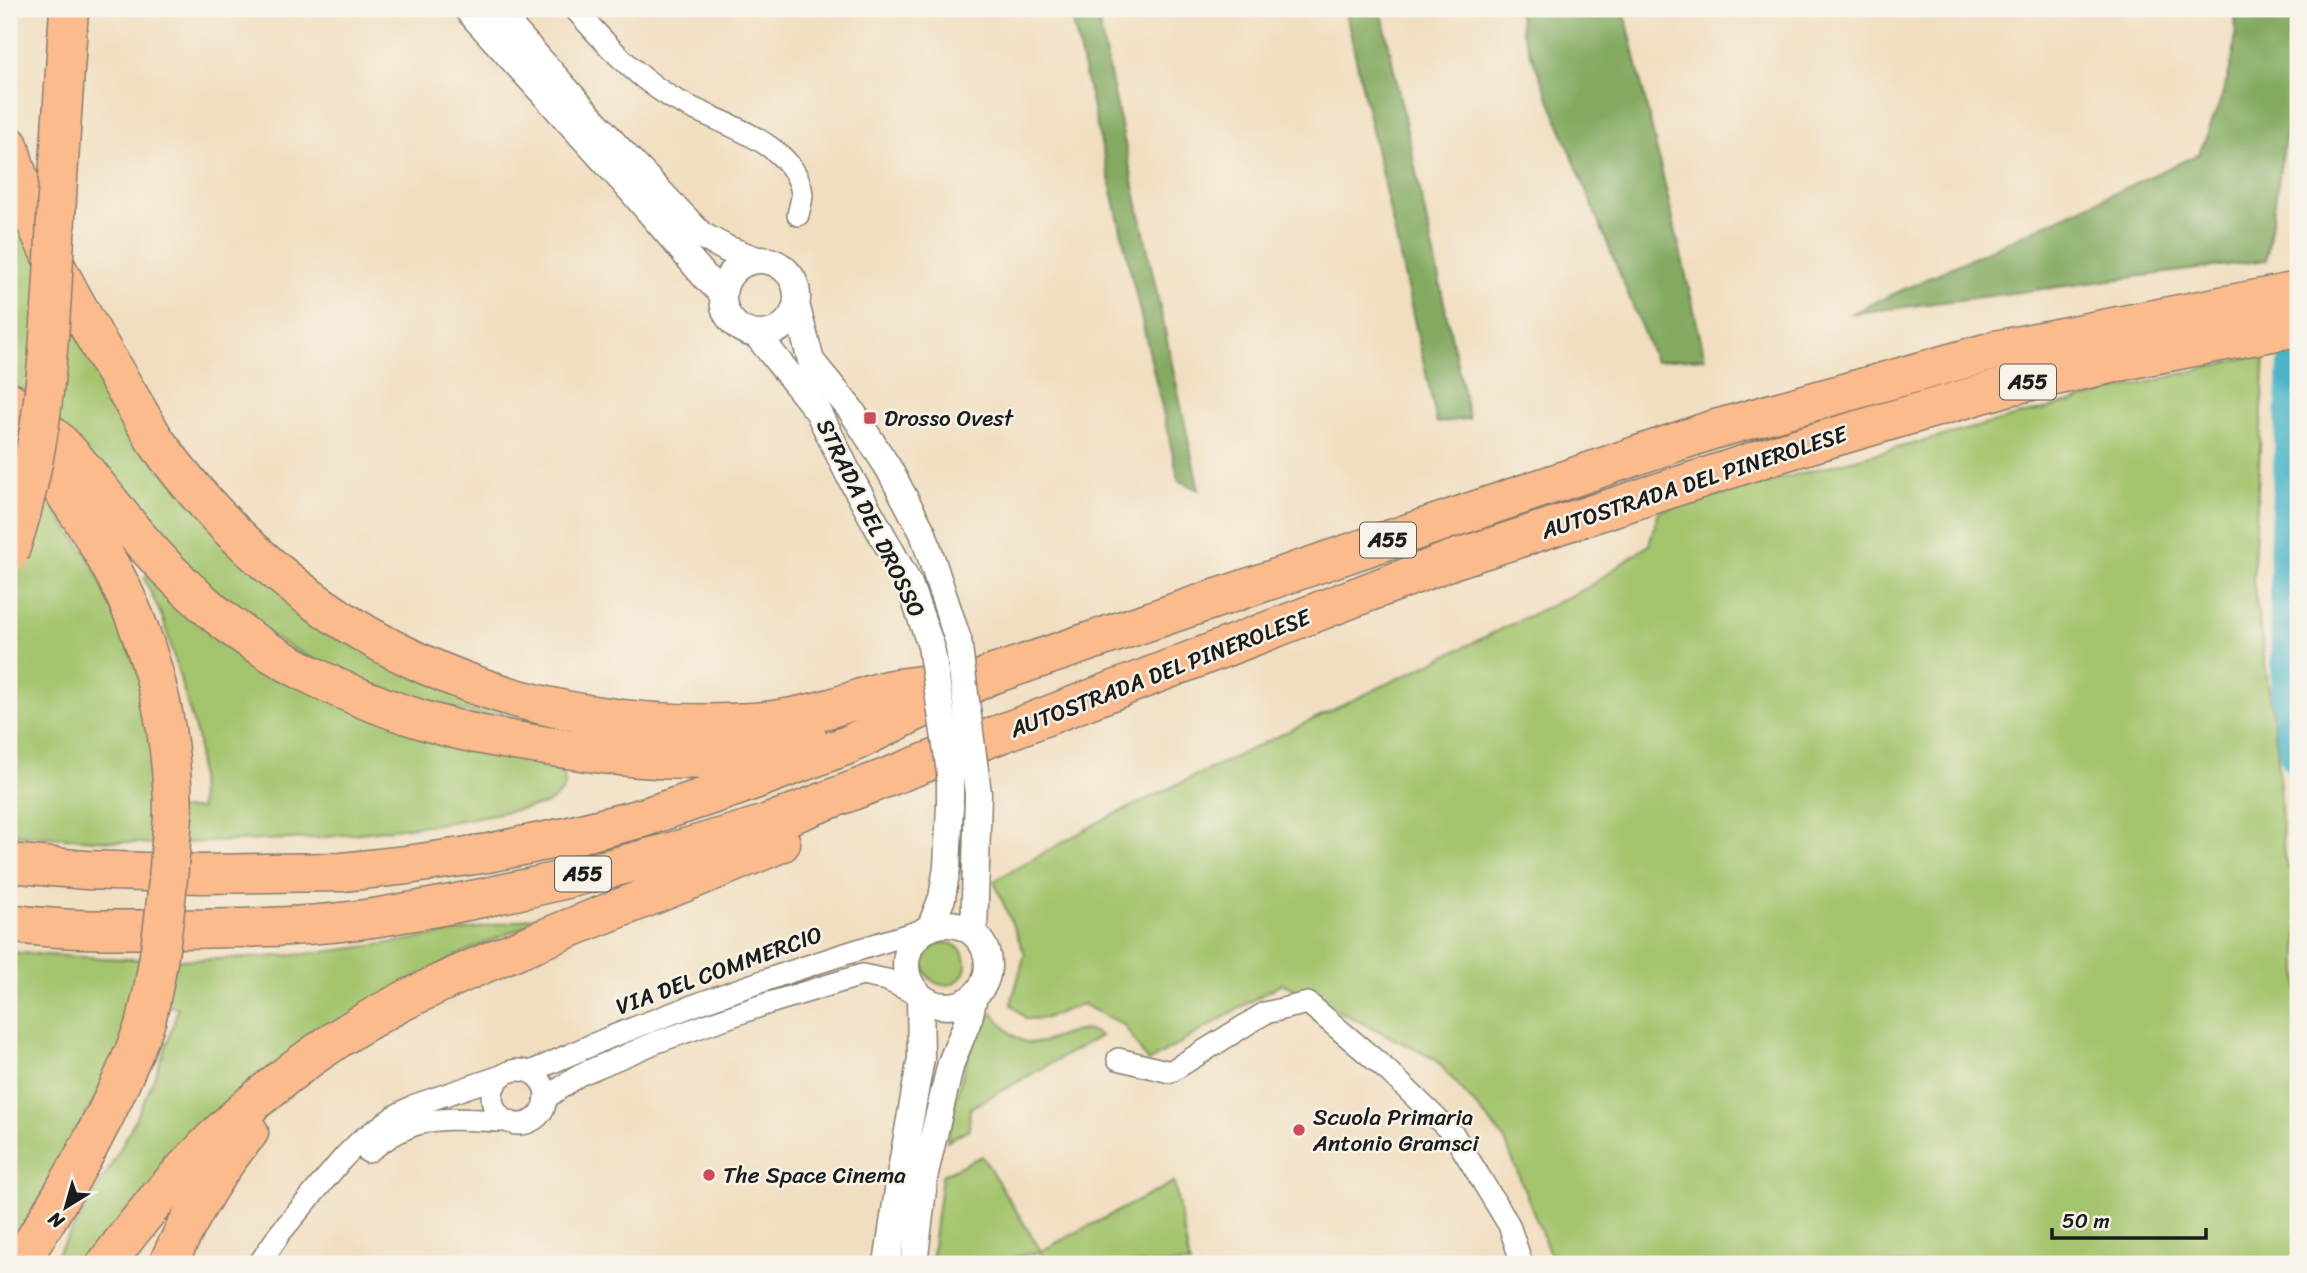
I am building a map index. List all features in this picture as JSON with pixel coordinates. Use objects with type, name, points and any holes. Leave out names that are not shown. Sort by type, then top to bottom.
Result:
[{"type":"highway","points":[[9,553],[27,489],[43,405],[69,9]]},
{"type":"highway","points":[[9,145],[26,202],[42,239],[149,429],[175,467],[202,500],[269,566],[331,612],[382,643],[472,685],[523,700],[613,719],[661,722],[754,722],[792,718],[886,691],[988,677]]},
{"type":"highway","name":"AUTOSTRADA DEL PINEROLESE","points":[[9,863],[86,870],[266,874],[355,870],[488,853],[570,836],[642,818],[848,745],[988,677],[1712,430],[2000,349],[2298,291]]},
{"type":"highway","name":"AUTOSTRADA DEL PINEROLESE","points":[[9,923],[120,930],[267,928],[377,917],[491,895],[678,851],[766,824],[1452,560],[1776,454],[2009,386],[2298,327]]},
{"type":"highway","points":[[9,401],[61,444],[178,581],[229,624],[318,678],[389,709],[428,722],[538,745],[596,753],[645,759],[709,758],[738,755],[795,741],[988,677]]},
{"type":"highway","points":[[9,419],[88,528],[115,574],[135,620],[155,680],[167,729],[173,775],[173,815],[162,943],[146,1021],[132,1059],[98,1133],[19,1264]]},
{"type":"highway","points":[[106,1264],[174,1181],[240,1115],[308,1058],[372,1018],[471,968],[785,841],[1130,685]]},
{"type":"highway","points":[[169,1264],[197,1208],[241,1141],[292,1087],[372,1018]]},
{"type":"street","points":[[467,9],[723,294]]},
{"type":"street","points":[[495,9],[618,148],[701,235],[727,249],[757,260],[768,261],[787,271],[797,288],[797,308],[786,325],[778,331],[757,335],[735,326],[728,317],[723,294],[725,282],[737,267],[757,260]]},
{"type":"street","points":[[575,9],[635,71],[670,97],[765,143],[784,160],[797,177],[802,197],[797,215]]},
{"type":"street","name":"STRADA DEL DROSSO","points":[[797,308],[811,361],[851,410],[890,469],[923,533],[958,640],[978,793],[974,934]]},
{"type":"street","name":"STRADA DEL DROSSO","points":[[757,335],[818,411],[849,475],[909,584],[931,646],[950,772],[950,805],[947,867],[942,898],[930,928]]},
{"type":"street","points":[[953,925],[974,934],[985,951],[987,961],[984,982],[974,996],[965,1002],[947,1006],[920,996],[910,984],[906,969],[911,945],[920,934],[930,928],[953,925]]},
{"type":"street","name":"VIA DEL COMMERCIO","points":[[530,1072],[616,1035],[758,982],[856,949],[930,928]]},
{"type":"street","name":"VIA DEL COMMERCIO","points":[[545,1099],[579,1075],[657,1042],[849,978],[862,975],[887,980],[920,996]]},
{"type":"street","points":[[887,1264],[921,1058],[920,996]]},
{"type":"street","points":[[914,1264],[928,1159],[951,1063],[969,1018],[974,996]]},
{"type":"street","points":[[1118,1059],[1170,1072],[1265,1013],[1308,1003],[1388,1071],[1454,1135],[1509,1225],[1522,1264]]},
{"type":"street","points":[[258,1264],[302,1208],[344,1157],[361,1140],[395,1115],[415,1105],[518,1070],[530,1072],[546,1092],[543,1108],[531,1120],[519,1123],[421,1123],[385,1140],[302,1208]]},
{"type":"street","points":[[501,1076],[492,1091],[492,1102],[501,1117],[509,1121]]},
{"type":"green space","points":[[1070,9],[1096,9],[1199,490],[1179,481]]},
{"type":"green space","points":[[1345,9],[1381,9],[1469,419],[1437,423]]},
{"type":"green space","points":[[1518,9],[1624,9],[1705,358],[1655,361],[1522,32]]},
{"type":"green space","points":[[2234,9],[2298,9],[2298,53],[2266,260],[1850,314],[2199,154],[2220,102],[2231,64],[2235,45]]},
{"type":"green space","points":[[9,197],[159,470],[453,693],[525,719],[525,724],[409,696],[334,668],[263,631],[230,609],[215,595],[27,392],[9,376]]},
{"type":"green space","points":[[2265,353],[2253,581],[2277,744],[2284,857],[2298,889],[2298,1264],[1554,1264],[1504,1138],[1435,1059],[1282,983],[1148,1062],[1124,1025],[1082,1004],[1046,1018],[1026,1019],[1011,1004],[1025,954],[994,881],[1099,822],[1585,589],[1649,545],[1659,511]]},
{"type":"green space","points":[[9,446],[92,562],[146,690],[160,809],[200,809],[198,740],[163,619],[144,578],[149,574],[180,604],[552,763],[564,775],[562,792],[547,804],[451,822],[318,838],[154,844],[9,834]]},
{"type":"green space","points":[[556,913],[453,957],[90,1264],[50,1264],[89,1203],[141,1108],[168,1041],[178,1007],[137,1005],[120,1052],[9,1257],[9,952],[150,960],[292,955],[392,943]]},
{"type":"green space","points":[[945,943],[960,949],[966,964],[960,979],[945,985],[930,979],[924,964],[930,949]]},
{"type":"green space","points":[[993,1013],[1012,1034],[1026,1042],[1036,1043],[1083,1031],[1101,1036],[970,1108],[969,1129],[947,1141],[973,1038]]},
{"type":"green space","points":[[982,1156],[1041,1251],[1174,1182],[1190,1264],[1048,1264],[1040,1252],[1015,1257],[1006,1264],[931,1264],[942,1175]]},
{"type":"waterway","points":[[2298,332],[2288,544],[2290,702],[2298,755]]},
{"type":"place","name":"Drosso Ovest","points":[[870,418]]},
{"type":"place","name":"Scuola Primaria Antonio Gramsci","points":[[1299,1130]]},
{"type":"place","name":"The Space Cinema","points":[[709,1175]]}]
